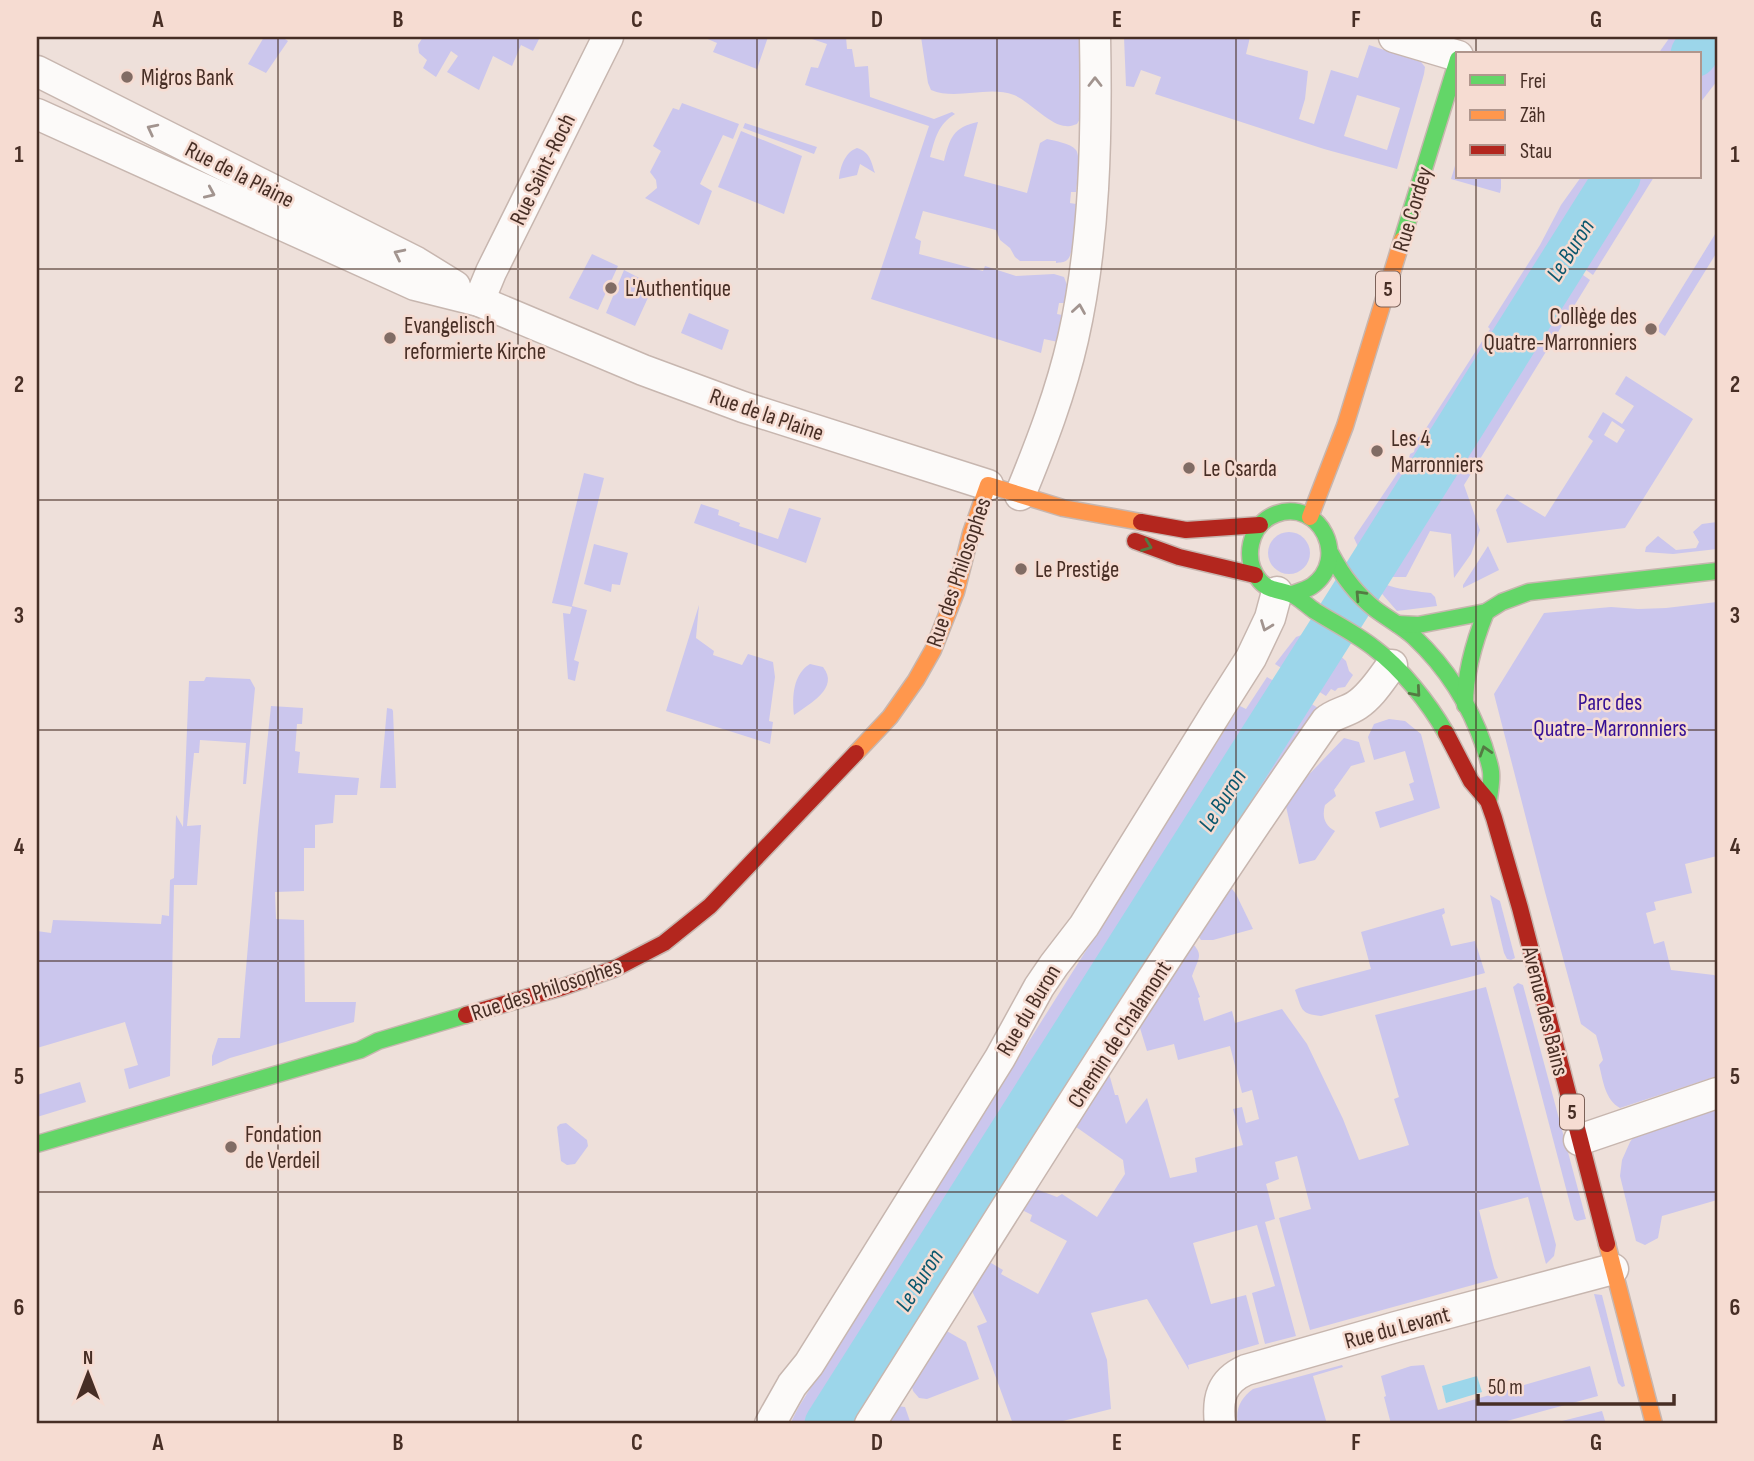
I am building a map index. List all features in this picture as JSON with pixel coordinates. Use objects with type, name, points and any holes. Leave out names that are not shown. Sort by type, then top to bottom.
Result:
[{"type":"main road","name":"Rue Cordey","points":[[1310,517],[1345,426],[1456,66]]},
{"type":"main road","name":"Rue de la Plaine","points":[[988,485],[1063,508],[1186,530],[1260,525]]},
{"type":"main road","name":"Rue des Philosophes","points":[[37,1144],[360,1050],[378,1041],[563,987],[614,970],[664,943],[710,906],[750,865],[890,716],[916,680],[933,650],[956,592],[971,533],[988,485]]},
{"type":"main road","name":"Rue de la Plaine","points":[[1063,508],[1144,546],[1234,569],[1275,587]]},
{"type":"main road","points":[[1283,512],[1310,517],[1318,523],[1329,542],[1329,566],[1315,586],[1304,592],[1275,587],[1250,562],[1252,536],[1260,525],[1283,512]]},
{"type":"main road","name":"Avenue des Bains","points":[[1331,554],[1354,589],[1370,606],[1415,638],[1435,660],[1465,705],[1482,739],[1491,772],[1488,801],[1515,891],[1654,1424]]},
{"type":"main road","points":[[1391,620],[1438,623],[1486,611],[1529,592],[1717,571]]},
{"type":"main road","name":"Avenue des Bains","points":[[1275,587],[1343,627],[1392,665],[1434,713],[1471,781],[1488,801]]},
{"type":"main road","points":[[1465,705],[1465,677],[1486,611]]},
{"type":"street","name":"Rue Saint-Roch","points":[[478,301],[608,37]]},
{"type":"street","points":[[1020,495],[1054,405],[1078,316],[1090,221],[1095,146],[1094,37]]},
{"type":"street","points":[[1394,37],[1456,52]]},
{"type":"street","name":"Rue de la Plaine","points":[[37,71],[416,262],[478,301]]},
{"type":"street","name":"Rue de la Plaine","points":[[37,114],[415,285],[478,301],[643,370],[743,407],[988,485]]},
{"type":"street","name":"Rue du Buron","points":[[770,1424],[792,1385],[809,1364],[1000,1058],[1040,987],[1084,926],[1251,658],[1270,618],[1275,587]]},
{"type":"street","name":"Chemin de Chalamont","points":[[870,1424],[1124,1024],[1326,721],[1355,706],[1369,695],[1392,665]]},
{"type":"street","points":[[1579,1140],[1717,1093]]},
{"type":"street","name":"Rue du Levant","points":[[1220,1424],[1221,1393],[1226,1384],[1246,1370],[1613,1269]]},
{"type":"green space","points":[[264,37],[282,37],[288,41],[266,73],[248,64]]},
{"type":"green space","points":[[423,37],[540,37],[533,51],[521,45],[512,66],[493,56],[479,90],[447,72],[458,56],[451,51],[436,77],[423,68],[427,60],[419,53],[418,45]]},
{"type":"green space","points":[[703,37],[768,37],[757,69],[713,52],[717,43]]},
{"type":"green space","points":[[806,37],[846,37],[847,49],[852,49],[855,67],[868,66],[870,97],[934,119],[952,112],[955,114],[941,127],[930,157],[944,161],[948,146],[958,130],[978,122],[964,176],[1027,193],[1040,143],[1047,139],[1076,150],[1076,192],[1071,192],[1070,203],[1076,204],[1074,234],[1072,250],[1066,261],[1020,261],[1000,240],[996,230],[923,211],[915,238],[921,241],[919,254],[983,271],[985,266],[1016,276],[1054,274],[1064,277],[1067,285],[1064,303],[1059,303],[1057,314],[1062,315],[1058,342],[1044,339],[1041,353],[871,299],[929,126],[805,85],[811,67],[818,68],[827,44]]},
{"type":"green space","points":[[921,37],[1081,37],[1081,117],[1077,124],[1060,125],[1026,102],[1004,92],[951,94],[931,90]]},
{"type":"green space","points":[[1124,37],[1250,37],[1246,54],[1308,71],[1305,99],[1299,119],[1314,124],[1331,70],[1358,78],[1369,45],[1421,62],[1425,67],[1397,169],[1324,149],[1155,94],[1161,77],[1141,70],[1134,87],[1126,86]],"holes":[[[1357,95],[1400,108],[1387,150],[1344,136]]]},
{"type":"green space","points":[[1670,37],[1695,37],[1685,52],[1659,52]]},
{"type":"green space","points":[[1717,38],[1717,81],[1702,100],[1702,63]]},
{"type":"green space","points":[[682,103],[739,124],[733,139],[723,135],[700,184],[712,191],[699,225],[645,198],[657,188],[656,180],[650,172],[661,151],[653,146],[673,108],[679,110]]},
{"type":"green space","points":[[745,123],[817,147],[814,154],[743,128]]},
{"type":"green space","points":[[741,131],[802,156],[784,214],[718,187]]},
{"type":"green space","points":[[857,148],[867,155],[875,173],[860,164],[857,175],[839,179],[844,160]]},
{"type":"green space","points":[[1456,162],[1456,178],[1501,178],[1500,193],[1451,179]]},
{"type":"green space","points":[[1580,178],[1604,178],[1374,543],[1366,550],[1360,551],[1355,536],[1401,468],[1407,465],[1417,438],[1421,436],[1490,329],[1488,327],[1540,245],[1561,205]]},
{"type":"green space","points":[[1628,178],[1653,178],[1593,275],[1575,262]]},
{"type":"green space","points":[[1717,231],[1717,252],[1665,336],[1656,330]]},
{"type":"green space","points":[[592,254],[618,266],[598,310],[569,298]]},
{"type":"green space","points":[[1572,267],[1590,280],[1464,485],[1480,530],[1471,554],[1454,578],[1451,534],[1430,531],[1406,577],[1380,573],[1385,563]]},
{"type":"green space","points":[[624,270],[668,293],[671,287],[674,289],[670,298],[652,289],[635,326],[606,313]]},
{"type":"green space","points":[[689,313],[729,330],[722,350],[681,333]]},
{"type":"green space","points":[[1626,376],[1693,419],[1625,528],[1507,543],[1496,510],[1507,494],[1545,517],[1593,441],[1588,437],[1603,412],[1622,424],[1634,406],[1615,394]],"holes":[[[1612,421],[1625,430],[1617,443],[1604,435]]]},
{"type":"green space","points":[[584,473],[604,478],[572,606],[587,610],[574,660],[579,662],[575,681],[568,679],[563,613],[570,614],[572,607],[552,603]]},
{"type":"green space","points":[[701,504],[719,510],[718,515],[740,523],[739,526],[778,539],[789,508],[821,518],[806,563],[694,523]]},
{"type":"green space","points":[[1717,522],[1717,549],[1673,554],[1645,552],[1646,547],[1658,536],[1676,550],[1696,548],[1699,542],[1693,532],[1702,524]]},
{"type":"green space","points":[[1289,532],[1304,538],[1310,553],[1304,568],[1289,574],[1274,568],[1268,553],[1274,538]]},
{"type":"green space","points":[[594,544],[628,553],[620,585],[612,584],[611,592],[584,584]]},
{"type":"green space","points":[[1488,546],[1499,570],[1463,588],[1463,585]]},
{"type":"green space","points":[[1363,572],[1387,585],[1431,593],[1437,606],[1397,611]]},
{"type":"green space","name":"Parc des Quatre-Marronniers","points":[[1717,602],[1717,856],[1685,864],[1692,893],[1654,902],[1656,910],[1646,913],[1654,944],[1664,941],[1671,970],[1717,977],[1717,1076],[1620,1108],[1611,1100],[1605,1089],[1599,1065],[1603,1060],[1596,1035],[1581,1024],[1494,694],[1544,613],[1611,607],[1666,608]]},
{"type":"green space","points":[[699,605],[696,638],[714,651],[713,655],[742,665],[748,654],[773,662],[775,677],[769,721],[773,722],[770,744],[666,711]]},
{"type":"green space","points":[[1310,632],[1316,633],[1291,674],[1275,664],[1296,637]]},
{"type":"green space","points":[[1332,642],[1337,645],[1336,652],[1346,661],[1353,675],[1345,687],[1335,691],[1331,689],[1326,696],[1307,684]]},
{"type":"green space","points":[[810,664],[823,667],[828,682],[814,701],[794,715],[793,701],[797,680],[804,668]]},
{"type":"green space","points":[[206,677],[250,679],[255,688],[246,784],[243,784],[246,743],[200,740],[199,753],[194,753],[187,826],[201,825],[197,885],[174,885],[170,1076],[129,1089],[124,1069],[138,1065],[125,1022],[37,1048],[37,931],[51,933],[53,920],[161,924],[162,915],[169,916],[170,880],[174,878],[176,815],[183,827],[189,681],[204,681]]},
{"type":"green space","points":[[1267,677],[1286,688],[815,1424],[790,1424],[912,1225],[1240,706],[1246,709]]},
{"type":"green space","points":[[1299,696],[1318,708],[860,1424],[838,1424]]},
{"type":"green space","points":[[271,706],[303,708],[302,724],[297,724],[295,751],[300,752],[298,773],[359,778],[357,795],[335,795],[333,823],[315,825],[315,848],[304,848],[304,891],[275,892],[276,919],[304,920],[305,1002],[356,1002],[354,1022],[230,1058],[212,1066],[218,1038],[240,1038]]},
{"type":"green space","points":[[387,708],[393,711],[396,788],[380,788]]},
{"type":"green space","points":[[1389,719],[1405,721],[1421,734],[1440,808],[1380,828],[1375,812],[1414,800],[1409,784],[1414,782],[1405,751],[1374,760],[1368,737],[1374,724]]},
{"type":"green space","points":[[1344,738],[1359,742],[1365,762],[1351,766],[1334,790],[1336,796],[1325,805],[1325,820],[1335,831],[1315,860],[1299,864],[1285,802]]},
{"type":"green space","points":[[1229,885],[1253,929],[1213,940],[1201,940],[1195,931]]},
{"type":"green space","points":[[1490,895],[1500,901],[1515,958],[1511,960],[1507,959],[1504,953]]},
{"type":"green space","points":[[1444,908],[1445,913],[1442,915],[1451,946],[1475,941],[1485,973],[1321,1016],[1305,1012],[1295,990],[1371,969],[1361,932]]},
{"type":"green space","points":[[1188,939],[1199,952],[1192,976],[1200,997],[1198,998],[1204,1021],[1232,1011],[1235,1023],[1282,1009],[1307,1044],[1343,1119],[1359,1160],[1409,1145],[1394,1099],[1399,1097],[1375,1015],[1486,987],[1556,1245],[1554,1256],[1546,1264],[1528,1197],[1479,1210],[1498,1278],[1310,1330],[1279,1218],[1311,1209],[1297,1156],[1275,1162],[1279,1179],[1266,1184],[1275,1219],[1265,1222],[1296,1336],[1265,1344],[1252,1293],[1275,1286],[1257,1225],[1193,1243],[1211,1304],[1246,1295],[1259,1344],[1188,1365],[1189,1370],[1147,1299],[1091,1313],[1107,1360],[1111,1409],[1051,1424],[1013,1424],[977,1326],[987,1322],[970,1287],[986,1260],[1003,1270],[1001,1274],[1038,1294],[1067,1241],[1030,1221],[1032,1215],[1014,1206],[1033,1188],[1057,1197],[1062,1194],[1097,1217],[1125,1174],[1123,1160],[1069,1122],[1106,1063],[1126,1124],[1147,1098],[1170,1178],[1197,1172],[1195,1158],[1243,1145],[1233,1109],[1242,1107],[1246,1123],[1259,1119],[1252,1090],[1242,1093],[1230,1046],[1178,1060],[1174,1044],[1147,1051],[1136,1015]]},
{"type":"green space","points":[[1518,983],[1523,985],[1586,1219],[1574,1219],[1513,987]]},
{"type":"green space","points":[[80,1082],[86,1102],[37,1117],[37,1095]]},
{"type":"green space","points":[[1717,1107],[1717,1200],[1662,1216],[1658,1238],[1645,1245],[1636,1241],[1620,1176],[1622,1160],[1630,1142],[1637,1133]]},
{"type":"green space","points":[[566,1123],[587,1140],[588,1146],[575,1164],[567,1165],[561,1161],[557,1127]]},
{"type":"green space","points":[[1594,1294],[1602,1295],[1625,1386],[1622,1387],[1618,1383]]},
{"type":"green space","points":[[945,1330],[966,1342],[979,1379],[927,1399],[919,1398],[911,1383]]},
{"type":"green space","points":[[1342,1365],[1343,1367],[1313,1376],[1327,1424],[1238,1424],[1240,1404],[1253,1389]]},
{"type":"green space","points":[[1424,1365],[1438,1410],[1590,1366],[1598,1396],[1496,1424],[1391,1424],[1381,1376],[1411,1366]]},
{"type":"green space","points":[[897,1406],[905,1407],[911,1424],[886,1424]]},
{"type":"green space","points":[[1602,1411],[1606,1424],[1550,1424]]},
{"type":"water","points":[[1477,1376],[1482,1392],[1446,1403],[1442,1386]]},
{"type":"waterway","name":"Le Buron","points":[[1695,52],[1705,37]]},
{"type":"waterway","name":"Le Buron","points":[[828,1424],[1616,178]]},
{"type":"traffic: fast","points":[[1402,240],[1456,65]]},
{"type":"traffic: fast","points":[[1292,594],[1312,586],[1323,574],[1329,561],[1325,534],[1317,523],[1306,515],[1292,511],[1267,519],[1254,534],[1250,553],[1254,573],[1264,585],[1298,598],[1384,656],[1414,687],[1446,733]]},
{"type":"traffic: fast","points":[[1331,554],[1362,597],[1414,637],[1456,687],[1478,731],[1489,762],[1489,799]]},
{"type":"traffic: fast","points":[[1397,624],[1418,625],[1486,612],[1502,602],[1529,592],[1717,571]]},
{"type":"traffic: fast","points":[[1465,705],[1471,657],[1486,612]]},
{"type":"traffic: fast","points":[[37,1144],[360,1050],[378,1041],[466,1015]]},
{"type":"traffic: slow","points":[[1310,517],[1345,426],[1402,240]]},
{"type":"traffic: slow","points":[[856,753],[890,717],[933,650],[956,592],[971,533],[988,485],[1063,508],[1141,522]]},
{"type":"traffic: slow","points":[[1607,1244],[1654,1424]]},
{"type":"traffic: jam","points":[[1141,522],[1186,530],[1260,525]]},
{"type":"traffic: jam","points":[[1135,541],[1179,557],[1255,575]]},
{"type":"traffic: jam","points":[[1446,733],[1471,781],[1488,801],[1494,818],[1607,1244]]},
{"type":"traffic: jam","points":[[466,1015],[614,969],[664,943],[710,906],[856,753]]},
{"type":"place","name":"Migros Bank","points":[[127,77]]},
{"type":"place","name":"L'Authentique","points":[[611,288]]},
{"type":"place","name":"Collège des Quatre-Marronniers","points":[[1651,329]]},
{"type":"place","name":"Evangelisch reformierte Kirche","points":[[390,338]]},
{"type":"place","name":"Les 4 Marronniers","points":[[1377,451]]},
{"type":"place","name":"Le Csarda","points":[[1189,468]]},
{"type":"place","name":"Le Prestige","points":[[1021,569]]},
{"type":"place","name":"Fondation de Verdeil","points":[[231,1147]]}]
